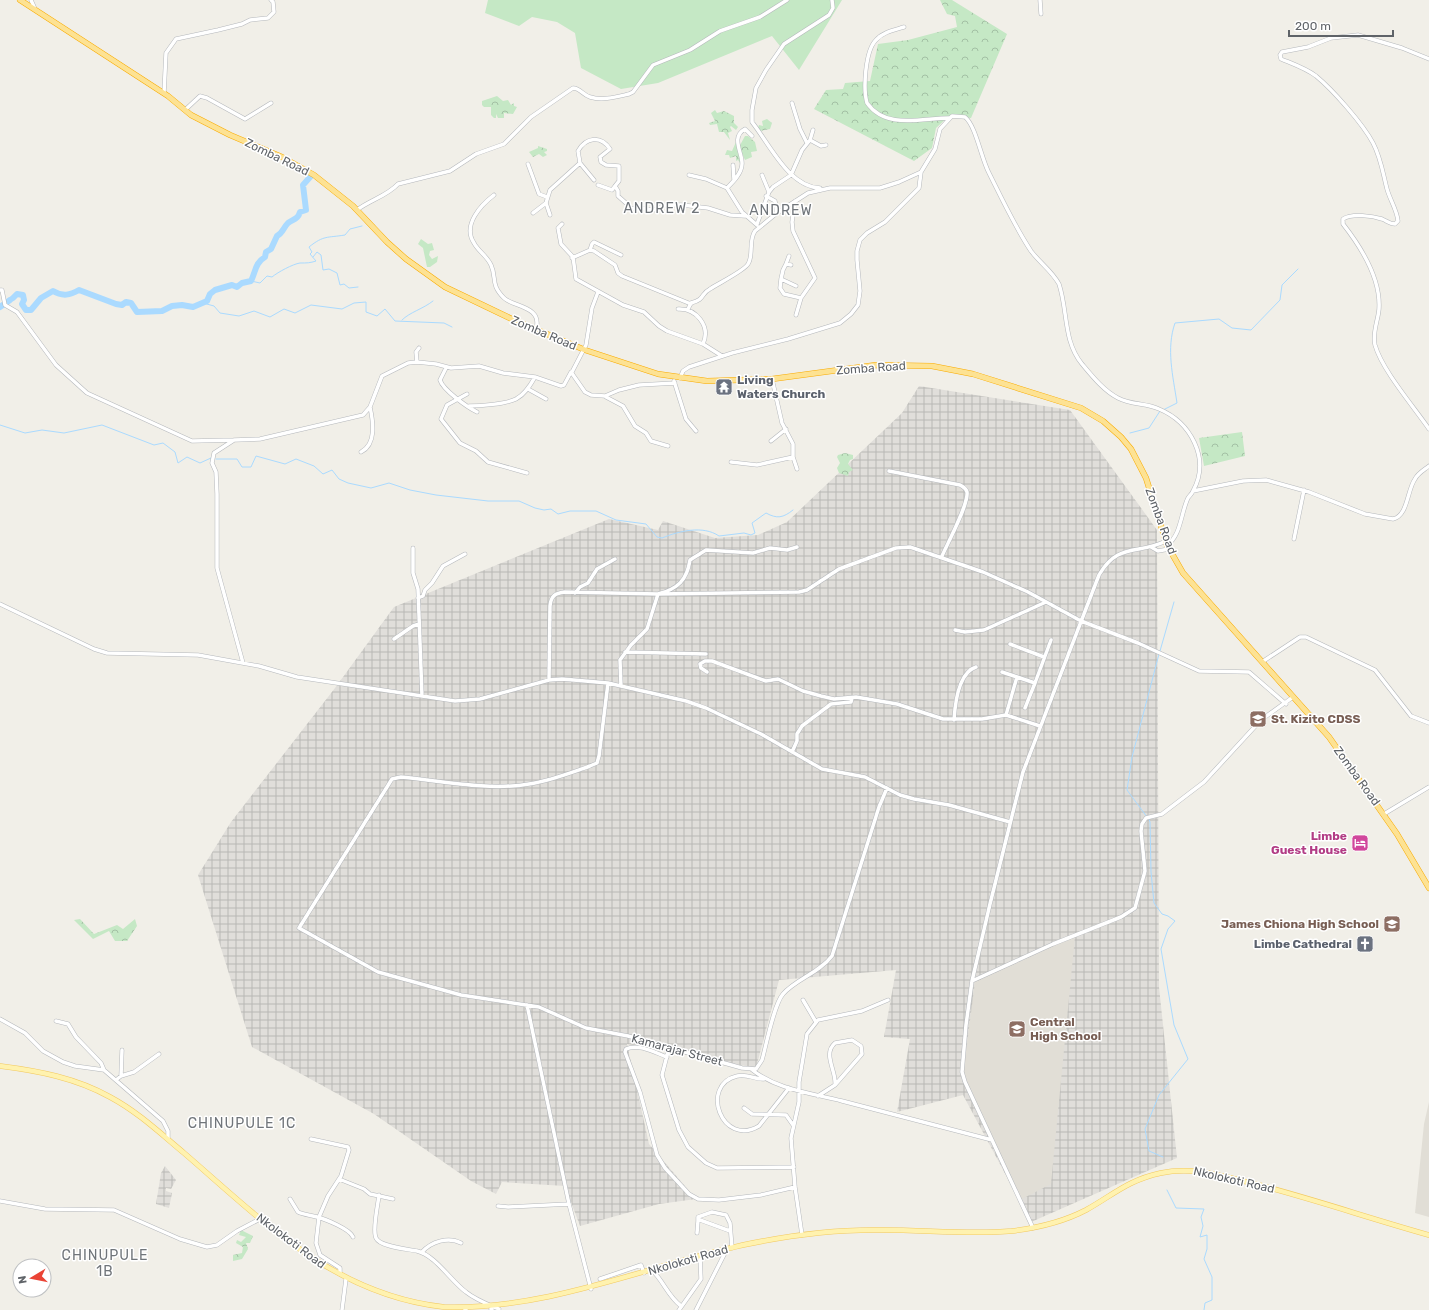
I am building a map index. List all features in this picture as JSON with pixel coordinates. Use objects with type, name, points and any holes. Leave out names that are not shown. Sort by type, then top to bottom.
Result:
[{"type":"highway","name":"Zomba Road","points":[[20,0],[164,93],[184,110],[209,125],[301,167],[329,186],[357,210],[387,242],[406,259],[445,287],[473,302],[585,350],[634,367],[680,378],[722,381],[772,380],[870,365],[923,365],[973,374],[1081,408],[1103,421],[1130,449],[1146,478],[1167,545],[1183,573],[1329,737],[1384,814],[1429,888]]},
{"type":"main road","name":"Nkolokoti Road","points":[[0,1066],[37,1070],[88,1086],[126,1106],[140,1116],[260,1220],[300,1251],[340,1276],[389,1296],[416,1303],[466,1310],[492,1310],[546,1302],[729,1248],[802,1235],[854,1230],[994,1232],[1033,1228],[1079,1214],[1122,1186],[1142,1178],[1162,1173],[1186,1170],[1218,1174],[1429,1235]]},
{"type":"street","points":[[32,0],[35,9]]},
{"type":"street","points":[[164,93],[166,53],[176,39],[242,24],[250,20],[268,18],[274,12],[273,2],[271,0]]},
{"type":"street","points":[[357,210],[368,202],[392,190],[398,184],[450,171],[476,154],[504,144],[531,116],[573,88],[579,89],[590,97],[598,98],[629,94],[633,92],[653,65],[690,50],[720,31],[760,17],[787,0]]},
{"type":"street","points":[[832,0],[833,8],[829,16],[784,44],[761,77],[754,92],[752,122],[791,175],[808,187],[880,188],[899,182],[921,172]]},
{"type":"street","points":[[1040,0],[1041,14]]},
{"type":"street","points":[[904,27],[880,36],[871,47],[865,77],[867,103],[878,112],[895,120],[910,122],[961,116],[970,122],[983,162],[1030,249],[1057,280],[1063,298],[1070,342],[1077,358],[1098,382],[1117,398],[1160,409],[1176,418],[1189,432],[1198,450],[1198,478],[1193,491],[1186,501],[1174,537],[1167,545],[1158,551],[1151,547]]},
{"type":"street","points":[[1429,59],[1402,48],[1358,35],[1331,38],[1308,48],[1286,51],[1280,55],[1281,59],[1302,67],[1330,88],[1360,122],[1374,143],[1380,158],[1389,195],[1398,221],[1395,224],[1391,224],[1381,219],[1348,216],[1343,219],[1343,224],[1364,254],[1372,272],[1378,292],[1379,308],[1375,339],[1379,355],[1386,369],[1429,429]]},
{"type":"street","points":[[184,110],[200,96],[208,98],[246,119],[270,103]]},
{"type":"street","points":[[792,103],[800,129],[809,142],[821,146],[826,145]]},
{"type":"street","points":[[680,378],[683,371],[687,368],[722,356],[788,339],[840,323],[846,319],[858,304],[860,287],[857,251],[860,240],[867,233],[885,222],[914,194],[920,186],[921,172],[935,149],[940,129],[950,118]]},
{"type":"street","points":[[727,188],[734,180],[742,166],[738,149],[740,133],[745,129],[752,136]]},
{"type":"street","points":[[688,309],[691,304],[701,300],[710,289],[747,266],[750,260],[751,238],[757,226],[766,196],[773,187],[791,175],[809,142],[813,130]]},
{"type":"street","points":[[594,180],[580,163],[578,151],[588,140],[597,139],[604,142],[610,149],[600,157],[601,162],[606,165],[619,166],[619,181],[612,190],[598,185]]},
{"type":"street","points":[[550,215],[546,203],[550,190],[580,163]]},
{"type":"street","points":[[528,164],[539,194],[547,197]]},
{"type":"street","points":[[733,166],[734,180]]},
{"type":"street","points":[[689,175],[706,179],[727,188],[745,216],[757,226]]},
{"type":"street","points":[[762,175],[768,192]]},
{"type":"street","points":[[615,186],[618,190],[618,196],[630,210],[638,208],[654,210],[665,205],[682,205],[708,208],[730,215],[745,216]]},
{"type":"street","points":[[757,226],[808,193],[826,188]]},
{"type":"street","points":[[494,195],[472,219],[471,238],[492,266],[494,282],[498,290],[507,300],[523,306],[530,311],[535,318],[536,328]]},
{"type":"street","points":[[766,196],[775,201],[778,213]]},
{"type":"street","points":[[796,201],[795,212],[792,218],[793,231],[815,278],[801,298],[796,315]]},
{"type":"street","points":[[534,213],[546,203]]},
{"type":"street","points":[[562,224],[558,228],[560,242],[571,254],[576,279],[627,307],[644,312],[659,326],[670,333],[688,337],[704,344],[722,356]]},
{"type":"street","points":[[572,258],[590,250],[594,242],[621,255]]},
{"type":"street","points":[[590,250],[615,265],[618,273],[622,276],[691,304]]},
{"type":"street","points":[[789,256],[783,270],[780,288],[784,294],[801,298]]},
{"type":"street","points":[[786,264],[791,265]]},
{"type":"street","points":[[781,279],[796,286]]},
{"type":"street","points":[[0,290],[2,290],[5,305],[17,312],[56,365],[87,393],[192,441],[260,439],[307,426],[357,417],[363,414],[370,407],[382,376],[408,363],[417,362],[436,364],[446,368],[479,366],[503,374],[535,377],[562,386],[585,350],[592,308],[598,292]]},
{"type":"street","points":[[678,309],[688,309],[703,322],[706,333],[704,344]]},
{"type":"street","points":[[417,362],[416,352],[419,348]]},
{"type":"street","points":[[446,368],[440,381],[447,392],[477,412]]},
{"type":"street","points":[[572,372],[587,394],[605,396],[623,406],[635,426],[646,433],[651,441],[668,446]]},
{"type":"street","points":[[673,376],[686,419],[696,431]]},
{"type":"street","points":[[469,406],[513,400],[528,389],[535,377]]},
{"type":"street","points":[[772,380],[776,400],[786,430],[793,444],[793,457],[797,469]]},
{"type":"street","points":[[605,396],[619,390],[639,385],[675,383]]},
{"type":"street","points":[[528,389],[546,399]]},
{"type":"street","points":[[467,394],[447,405],[441,419],[460,443],[476,451],[494,464],[527,473]]},
{"type":"street","points":[[361,452],[366,449],[373,434],[373,420],[370,407]]},
{"type":"street","points":[[771,441],[786,430]]},
{"type":"street","points":[[234,440],[215,452],[212,463],[216,472],[217,568],[243,663]]},
{"type":"street","points":[[731,462],[757,465],[793,457]]},
{"type":"street","points":[[1193,491],[1253,480],[1270,481],[1304,490],[1364,514],[1395,518],[1401,514],[1404,508],[1414,479],[1429,466]]},
{"type":"street","points":[[889,471],[960,485],[966,490],[967,493],[959,519],[942,556]]},
{"type":"street","points":[[1294,539],[1304,490]]},
{"type":"street","points":[[1033,1228],[965,1082],[962,1072],[972,981],[1023,772],[1099,575],[1107,562],[1121,553],[1167,545]]},
{"type":"street","points":[[550,680],[550,606],[552,597],[559,593],[658,594],[799,592],[807,590],[839,569],[901,546],[915,548],[942,556],[1028,592],[1081,621],[1158,652],[1198,671],[1249,672],[1286,704]]},
{"type":"street","points":[[658,594],[667,592],[681,583],[688,574],[690,560],[706,550],[753,553],[770,548],[788,550],[797,547]]},
{"type":"street","points":[[413,548],[413,573],[418,598],[422,696]]},
{"type":"street","points":[[418,598],[423,596],[425,590],[432,583],[443,566],[464,554]]},
{"type":"street","points":[[575,593],[580,587],[588,583],[597,570],[615,559]]},
{"type":"street","points":[[621,686],[620,660],[625,652],[647,629],[658,594]]},
{"type":"street","points":[[955,630],[974,632],[990,629],[1021,612],[1046,602]]},
{"type":"street","points":[[0,604],[94,649],[106,653],[198,655],[243,663],[297,677],[422,696],[465,701],[550,680],[572,678],[608,683],[686,701],[706,708],[723,715],[822,769],[865,777],[914,799],[949,806],[1010,822]]},
{"type":"street","points":[[394,639],[413,626],[419,624]]},
{"type":"street","points":[[1262,662],[1300,636],[1306,637],[1375,670],[1411,716],[1429,723]]},
{"type":"street","points":[[1025,708],[1051,640]]},
{"type":"street","points":[[1010,644],[1044,657]]},
{"type":"street","points":[[625,652],[706,654]]},
{"type":"street","points":[[707,672],[701,668],[700,664],[705,661],[712,661],[760,680],[770,682],[778,679],[803,691],[834,699],[852,698],[898,704],[943,719],[982,719],[1006,715],[1021,718],[1040,726]]},
{"type":"street","points":[[954,720],[956,694],[966,673],[976,666]]},
{"type":"street","points":[[1002,672],[1035,683]]},
{"type":"street","points":[[1006,715],[1017,677]]},
{"type":"street","name":"Kamarajar Street","points":[[608,683],[597,763],[542,782],[515,786],[482,785],[401,777],[392,779],[299,928],[378,972],[465,996],[527,1005],[554,1013],[586,1028],[628,1036],[751,1069]]},
{"type":"street","points":[[972,981],[1053,944],[1121,917],[1135,908],[1145,871],[1141,831],[1142,824],[1148,818],[1162,814],[1204,782],[1261,720],[1286,704],[1293,697]]},
{"type":"street","points":[[792,752],[797,741],[797,734],[802,726],[831,704],[851,702],[852,698]]},
{"type":"street","points":[[1384,814],[1429,787]]},
{"type":"street","points":[[751,1069],[758,1067],[762,1060],[781,996],[792,986],[818,969],[832,956],[879,807],[887,788]]},
{"type":"street","points":[[803,1000],[816,1022]]},
{"type":"street","points":[[802,1235],[795,1188],[791,1138],[799,1102],[798,1092],[807,1034],[816,1022],[824,1018],[870,1008],[888,1000]]},
{"type":"street","points":[[527,1005],[569,1204],[591,1289]]},
{"type":"street","points":[[0,1020],[25,1033],[43,1050],[63,1062],[75,1066],[92,1067],[104,1070],[163,1121],[168,1130],[168,1140]]},
{"type":"street","points":[[56,1021],[70,1026],[76,1037],[101,1063],[104,1070]]},
{"type":"street","points":[[818,1096],[835,1085],[862,1054],[862,1049],[858,1043],[849,1040],[835,1043],[832,1046],[830,1062],[836,1078],[835,1085]]},
{"type":"street","points":[[667,1057],[649,1049],[632,1047],[626,1049],[625,1052],[638,1085],[657,1155],[665,1168],[689,1194],[698,1199],[719,1200],[761,1195],[795,1188]]},
{"type":"street","points":[[669,1048],[662,1075],[676,1122],[688,1147],[714,1167],[722,1169],[794,1167]]},
{"type":"street","points":[[121,1076],[122,1050]]},
{"type":"street","points":[[116,1080],[121,1076],[134,1072],[159,1054]]},
{"type":"street","points":[[751,1069],[765,1079]]},
{"type":"street","points":[[789,1088],[768,1115],[753,1129],[744,1131],[735,1129],[723,1119],[717,1098],[720,1087],[735,1076],[746,1075],[765,1079],[789,1088],[798,1092],[992,1140]]},
{"type":"street","points":[[744,1108],[752,1114],[786,1115],[793,1125]]},
{"type":"street","points":[[311,1139],[349,1148],[339,1179],[328,1196],[319,1217],[316,1243],[318,1251],[324,1259],[340,1267],[340,1276]]},
{"type":"street","points":[[339,1179],[362,1188],[370,1194],[393,1199]]},
{"type":"street","points":[[379,1195],[376,1238],[391,1246],[422,1252],[447,1273],[467,1293],[478,1301],[498,1309]]},
{"type":"street","points":[[290,1199],[298,1212],[319,1217],[349,1232],[353,1237]]},
{"type":"street","points":[[0,1201],[45,1209],[114,1210],[180,1239],[207,1247],[217,1245],[237,1231],[260,1220]]},
{"type":"street","points":[[498,1206],[508,1207],[569,1204]]},
{"type":"street","points":[[696,1310],[729,1248],[730,1231],[728,1217],[723,1214],[712,1212],[698,1216],[697,1233]]},
{"type":"street","points":[[698,1221],[705,1221],[730,1231]]},
{"type":"street","points":[[422,1252],[431,1245],[444,1240],[452,1240],[461,1243]]},
{"type":"street","points":[[652,1270],[661,1279],[668,1294],[680,1308],[701,1279],[700,1256]]},
{"type":"street","points":[[600,1279],[641,1265],[644,1273]]},
{"type":"street","points":[[342,1310],[346,1279]]},
{"type":"shaded area","points":[[919,386],[1070,410],[1157,530],[1159,987],[1177,1158],[1031,1222],[963,1095],[897,1112],[910,1039],[884,1037],[896,970],[779,980],[756,1068],[627,1044],[649,1144],[696,1199],[659,1204],[580,1226],[565,1186],[502,1182],[496,1194],[471,1181],[374,1114],[252,1047],[198,875],[231,822],[335,688],[394,607],[609,519],[658,530],[663,521],[715,538],[758,535],[787,522],[902,413]]},
{"type":"shaded area","name":"Central High School","points":[[1075,936],[1051,1184],[1020,1200],[963,1075],[975,982]]},
{"type":"shaded area","points":[[1429,1102],[1429,1217],[1415,1213],[1424,1124]]},
{"type":"shaded area","points":[[165,1166],[176,1180],[171,1189],[166,1188],[166,1191],[172,1193],[169,1208],[156,1204],[161,1173]]},
{"type":"green space","points":[[488,0],[842,0],[799,70],[772,36],[658,83],[621,89],[581,68],[575,33],[557,22],[532,17],[519,26],[485,13]]},
{"type":"green space","points":[[940,0],[952,0],[1007,34],[971,118],[949,116],[936,128],[932,148],[914,161],[814,109],[826,90],[843,89],[845,83],[870,81],[878,44],[908,40],[957,27],[955,16],[947,14]]},
{"type":"green space","points":[[497,96],[503,101],[508,100],[511,105],[514,103],[514,106],[517,107],[513,114],[504,113],[504,118],[498,118],[496,114],[496,118],[494,118],[491,115],[491,107],[484,107],[482,105],[482,101]]},
{"type":"green space","points":[[715,110],[717,113],[724,111],[734,116],[734,123],[738,127],[736,130],[731,126],[730,127],[732,131],[728,133],[730,140],[724,132],[719,132],[717,124],[710,125],[709,123],[715,121],[711,113]]},
{"type":"green space","points":[[767,119],[772,123],[770,129],[760,131],[758,128],[759,125],[763,126],[762,121]]},
{"type":"green space","points":[[745,136],[748,136],[755,142],[757,151],[751,152],[752,157],[745,160],[739,147]]},
{"type":"green space","points":[[736,142],[738,142],[737,149],[740,154],[739,158],[741,158],[740,163],[738,160],[736,161],[736,156],[730,158],[729,155],[725,155],[727,150],[732,151]]},
{"type":"green space","points":[[538,146],[547,149],[547,151],[544,152],[547,155],[543,157],[539,154],[533,157],[529,152],[538,148]]},
{"type":"green space","points":[[421,239],[428,244],[432,243],[434,250],[430,251],[429,255],[432,259],[438,256],[437,262],[430,267],[427,267],[423,248],[418,244]]},
{"type":"green space","points":[[1242,432],[1245,456],[1204,466],[1199,438]]},
{"type":"green space","points":[[845,453],[853,455],[853,459],[850,460],[848,464],[853,470],[849,472],[848,476],[839,473],[837,468],[840,463],[837,457],[838,455]]},
{"type":"green space","points":[[80,919],[94,934],[117,925],[123,929],[135,919],[137,926],[127,941],[115,941],[109,931],[93,939],[74,920]]},
{"type":"green space","points":[[241,1230],[253,1236],[250,1243],[246,1243],[248,1249],[242,1259],[233,1261],[233,1255],[242,1253],[243,1247],[236,1243],[237,1240],[241,1242],[246,1237],[239,1235]]},
{"type":"waterway","points":[[13,298],[17,294],[23,295],[24,300],[22,304],[26,310],[31,310],[41,298],[53,291],[66,295],[79,290],[116,304],[122,305],[126,302],[131,303],[137,312],[162,311],[172,306],[182,305],[193,307],[207,301],[210,294],[215,290],[232,285],[237,287],[242,283],[251,281],[257,265],[265,257],[266,252],[271,249],[277,236],[288,223],[297,218],[300,212],[306,210],[303,185],[311,176]]},
{"type":"waterway","points":[[251,281],[260,283],[267,276],[272,277],[294,265],[316,261],[310,254],[312,252],[309,247],[314,243],[322,239],[345,235],[350,229],[362,226]]},
{"type":"waterway","points":[[313,257],[317,252],[321,255],[323,270],[329,269],[337,273],[340,285],[344,284],[349,288],[358,287]]},
{"type":"waterway","points":[[1163,410],[1177,403],[1171,363],[1171,343],[1175,323],[1219,319],[1232,328],[1251,330],[1280,300],[1282,285],[1298,269]]},
{"type":"waterway","points":[[0,307],[10,300]]},
{"type":"waterway","points":[[402,320],[433,301]]},
{"type":"waterway","points":[[203,303],[214,306],[220,313],[239,316],[254,311],[270,317],[284,309],[295,313],[311,305],[342,309],[354,303],[366,302],[366,312],[377,316],[385,309],[395,321],[444,323],[452,327]]},
{"type":"waterway","points":[[1130,433],[1149,428],[1160,411]]},
{"type":"waterway","points":[[0,425],[25,433],[42,430],[64,433],[102,425],[154,445],[163,443],[175,452],[178,463],[187,457],[200,463],[211,458]]},
{"type":"waterway","points":[[216,459],[237,459],[242,467],[251,467],[256,456],[285,464],[296,459],[314,466],[323,474],[332,470],[339,479],[348,483],[371,488],[389,483],[410,490],[436,495],[488,501],[519,501],[535,508],[544,510],[551,509],[558,514],[570,511],[596,511],[616,520],[646,524],[657,537],[662,538],[691,530],[706,531],[719,536],[744,533],[751,535],[755,533],[752,523],[766,513],[780,517],[793,510]]},
{"type":"waterway","points":[[1160,651],[1174,602]]},
{"type":"waterway","points":[[1147,817],[1127,790],[1132,757],[1159,654]]},
{"type":"waterway","points":[[1149,819],[1154,903],[1162,914],[1175,921],[1168,929],[1161,949],[1174,1025],[1188,1059],[1159,1095],[1145,1129],[1149,1151],[1163,1157]]},
{"type":"waterway","points":[[1167,1190],[1176,1208],[1204,1209],[1201,1217],[1203,1226],[1200,1237],[1207,1235],[1207,1249],[1204,1259],[1212,1277],[1212,1300],[1205,1303],[1204,1310]]},
{"type":"place","name":"Living Waters Church","points":[[724,387]]},
{"type":"place","name":"St. Kizito CDSS","points":[[1258,719]]},
{"type":"place","name":"Limbe Guest House","points":[[1360,843]]},
{"type":"place","name":"James Chiona High School","points":[[1392,924]]},
{"type":"place","name":"Limbe Cathedral","points":[[1365,944]]},
{"type":"place","name":"Central High School","points":[[1017,1029]]},
{"type":"district","name":"ANDREW 2","points":[[662,208]]},
{"type":"district","name":"ANDREW","points":[[781,210]]},
{"type":"district","name":"CHINUPULE 1C","points":[[242,1123]]},
{"type":"district","name":"CHINUPULE 1B","points":[[105,1264]]}]
